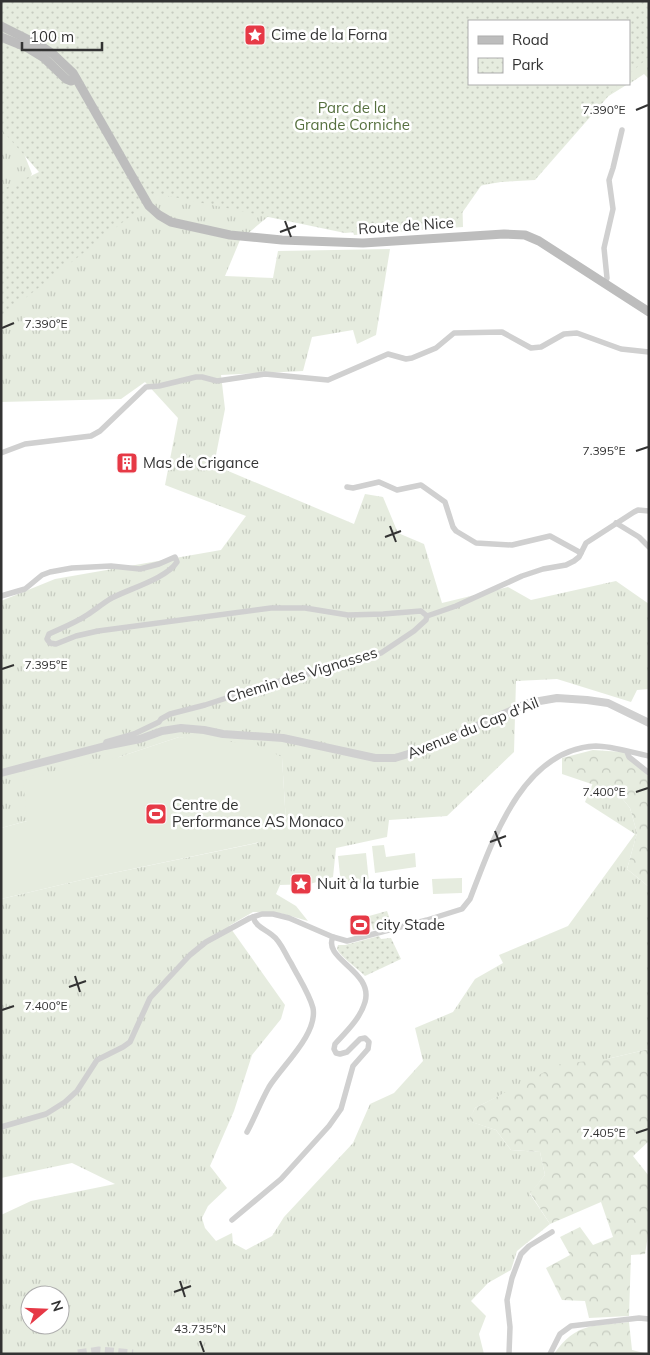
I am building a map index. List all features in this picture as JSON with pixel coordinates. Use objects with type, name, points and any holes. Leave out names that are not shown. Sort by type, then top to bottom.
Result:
[{"type":"main road","points":[[1,26],[53,54],[76,79],[71,81],[66,79],[44,58],[26,47],[1,37]]},
{"type":"main road","name":"Route de Nice","points":[[76,79],[149,206],[171,222],[230,234],[282,240],[363,243],[504,234],[525,235],[539,241],[649,312]]},
{"type":"street","points":[[605,284],[607,278],[605,243],[613,209],[609,180],[622,130]]},
{"type":"street","points":[[1,453],[25,444],[91,436],[100,431],[146,387],[159,386],[196,377],[217,380],[265,374],[328,380],[388,354],[406,359],[412,358],[436,348],[454,333],[502,332],[531,348],[542,347],[564,334],[576,332],[621,349],[649,352]]},
{"type":"street","points":[[347,487],[353,488],[379,482],[397,490],[424,486],[445,502],[453,527],[471,541],[482,544],[512,545],[550,536],[580,553]]},
{"type":"street","name":"Chemin des Vignasses","points":[[104,746],[110,740],[134,734],[159,722],[170,714],[276,682],[360,661],[380,654],[414,632],[426,620],[427,616],[456,606],[522,576],[543,569],[566,565],[574,561],[586,543],[616,523],[636,511],[649,511]]},
{"type":"street","points":[[616,523],[639,537],[649,547]]},
{"type":"street","points":[[1,596],[25,589],[42,575],[50,572],[72,568],[110,566],[140,569],[175,557],[177,562],[175,565],[158,577],[109,600],[86,616],[49,634],[46,639],[50,643],[56,644],[98,630],[271,608],[305,608],[348,615],[421,611],[427,616]]},
{"type":"street","name":"Avenue du Cap d'Ail","points":[[1,773],[104,746],[140,739],[162,731],[182,728],[233,735],[283,738],[375,758],[403,756],[428,748],[515,709],[542,700],[569,698],[608,703],[649,723]]},
{"type":"street","points":[[159,722],[162,731]]},
{"type":"street","points":[[1,1127],[46,1114],[77,1091],[97,1060],[130,1042],[150,998],[190,955],[206,942],[262,914],[273,914],[289,918],[347,941],[462,909],[470,899],[501,823],[522,790],[540,769],[556,758],[598,746],[649,756]]},
{"type":"street","points":[[627,752],[629,757],[649,773]]},
{"type":"street","points":[[247,1132],[269,1088],[298,1049],[313,1019],[313,1008],[307,994],[279,942],[271,934],[258,926],[254,922],[253,917]]},
{"type":"street","points":[[232,1220],[281,1179],[329,1126],[341,1109],[353,1066],[368,1049],[369,1042],[365,1038],[360,1038],[347,1052],[340,1054],[336,1053],[334,1049],[335,1044],[360,1014],[366,993],[359,975],[332,950],[330,942],[333,937]]},
{"type":"street","points":[[509,1354],[510,1327],[507,1300],[512,1278],[522,1254],[529,1246],[552,1232]]},
{"type":"street","points":[[550,1354],[560,1334],[571,1326],[640,1318],[649,1319]]},
{"type":"green space","points":[[1,1],[345,12],[649,1],[649,79],[644,74],[630,83],[630,20],[468,20],[468,85],[626,85],[594,105],[527,177],[462,189],[463,227],[354,235],[344,204],[276,210],[240,240],[225,276],[273,278],[278,251],[390,249],[376,335],[357,344],[353,330],[312,337],[303,371],[221,375],[225,409],[214,465],[354,524],[365,494],[383,497],[398,533],[424,544],[442,603],[508,587],[531,600],[616,581],[649,604],[649,689],[637,690],[631,702],[557,679],[516,681],[514,752],[447,816],[389,820],[387,837],[336,848],[333,877],[310,884],[280,885],[276,894],[296,906],[308,921],[280,913],[253,912],[229,926],[285,1005],[281,1019],[252,1055],[234,1111],[210,1166],[227,1188],[208,1206],[202,1218],[205,1228],[216,1241],[232,1233],[233,1243],[246,1250],[272,1236],[284,1217],[353,1143],[370,1104],[394,1093],[423,1061],[415,1028],[453,1012],[475,979],[503,963],[499,955],[568,926],[635,834],[585,802],[593,783],[618,793],[630,808],[637,833],[627,869],[649,887],[649,1049],[607,1059],[503,1094],[475,1108],[469,1121],[496,1130],[511,1150],[540,1152],[545,1175],[530,1194],[550,1224],[517,1251],[511,1270],[488,1283],[471,1301],[486,1316],[479,1334],[484,1354],[1,1354],[1,1215],[31,1201],[115,1184],[72,1163],[1,1178],[1,899],[94,877],[257,843],[286,823],[282,758],[179,737],[119,757],[27,821],[1,828],[1,601],[55,579],[221,550],[246,516],[165,485],[178,418],[145,382],[121,399],[1,402],[1,300],[115,223]]},
{"type":"green space","name":"Parc de la Grande Corniche","points":[[1,1],[649,1],[649,57],[630,73],[630,20],[468,20],[468,85],[618,85],[535,180],[483,183],[455,223],[345,233],[159,194],[1,317],[1,190],[39,172],[1,129]]},
{"type":"green space","points":[[1,124],[21,146],[32,174],[6,213],[1,214]]},
{"type":"green space","name":"Centre de Performance AS Monaco","points":[[179,737],[255,744],[282,757],[286,823],[284,837],[94,877],[1,899],[1,828],[27,821],[23,778],[119,757]]},
{"type":"green space","points":[[593,750],[623,752],[649,777],[649,887],[627,869],[637,833],[630,808],[618,793],[562,774],[562,758]]},
{"type":"green space","points":[[384,845],[386,857],[415,853],[416,867],[375,873],[372,846]]},
{"type":"green space","points":[[366,853],[369,882],[341,885],[338,856]]},
{"type":"green space","points":[[462,878],[462,893],[433,894],[432,879]]},
{"type":"green space","points":[[387,911],[392,925],[373,930],[369,916]]},
{"type":"green space","points":[[379,936],[381,939],[391,938],[401,959],[365,976],[337,949],[338,945],[345,945]]},
{"type":"green space","points":[[649,1049],[649,1141],[633,1156],[649,1176],[649,1229],[645,1254],[631,1255],[629,1316],[589,1318],[585,1301],[562,1300],[546,1268],[570,1255],[560,1237],[580,1227],[593,1245],[613,1237],[601,1202],[550,1224],[530,1193],[545,1175],[540,1152],[511,1150],[496,1130],[468,1121],[475,1108],[560,1064],[607,1059]]},
{"type":"green space","points":[[629,1322],[632,1350],[648,1354],[554,1354],[570,1336],[578,1331],[596,1325]]},
{"type":"tunnel","points":[[78,1354],[99,1351],[133,1354]]},
{"type":"place","name":"Cime de la Forna","points":[[255,35]]},
{"type":"place","name":"Mas de Crigance","points":[[127,463]]},
{"type":"place","name":"Centre de Performance AS Monaco","points":[[156,814]]},
{"type":"place","name":"Nuit à la turbie","points":[[301,884]]},
{"type":"place","name":"city Stade","points":[[360,925]]}]
